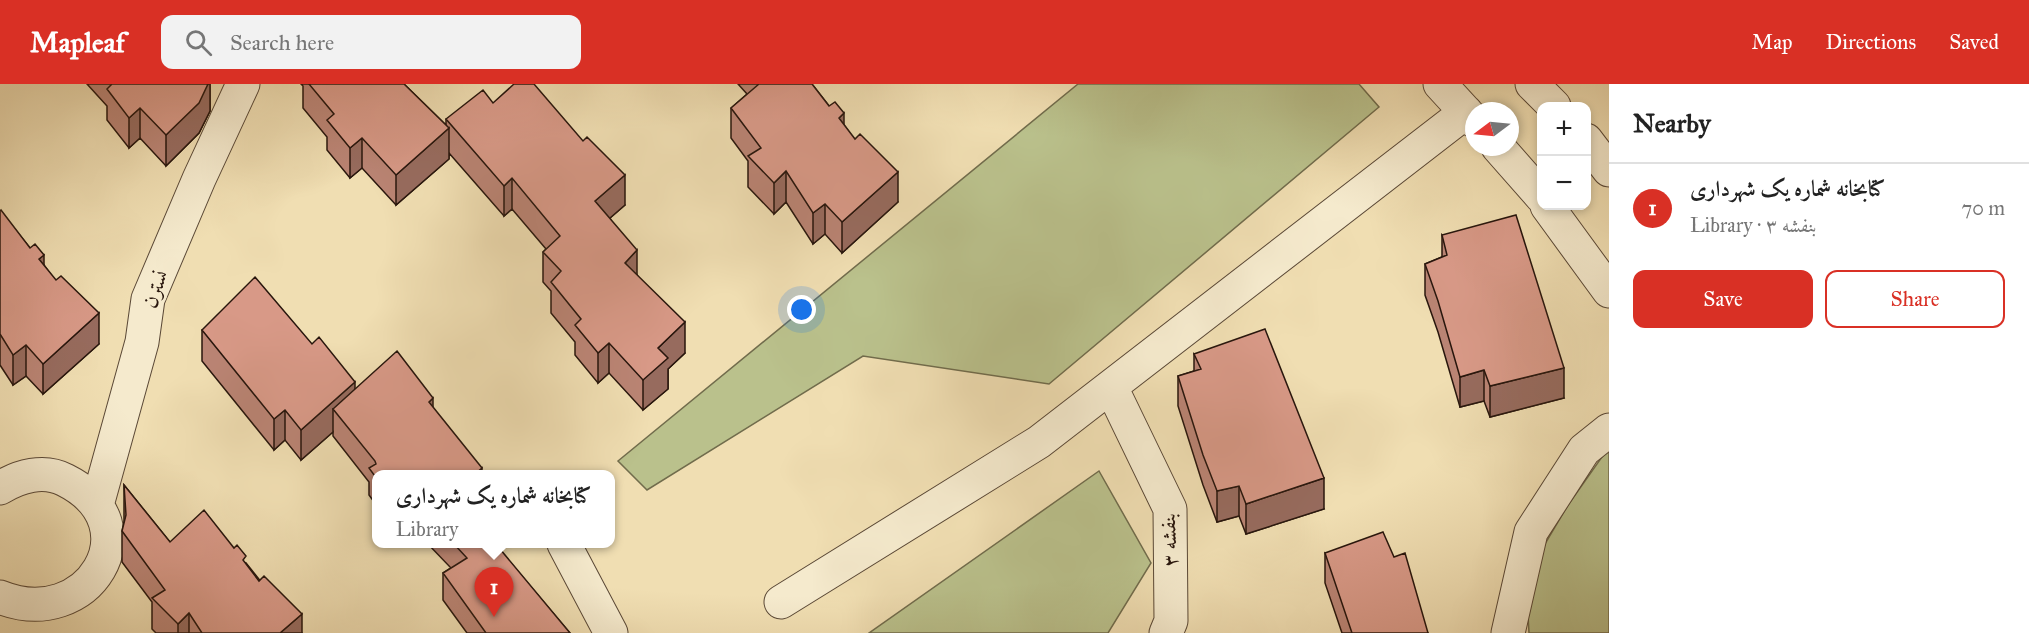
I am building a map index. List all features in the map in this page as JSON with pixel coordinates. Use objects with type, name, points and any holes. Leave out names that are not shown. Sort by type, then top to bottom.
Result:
[{"type":"street","name":"نسترن","points":[[97,505],[142,342],[148,298],[243,84]]},
{"type":"street","points":[[1440,84],[1465,111]]},
{"type":"street","points":[[1533,84],[1550,102]]},
{"type":"street","points":[[781,602],[1039,442],[1465,120]]},
{"type":"street","points":[[1591,145],[1609,170]]},
{"type":"street","points":[[1506,156],[1537,191]]},
{"type":"street","points":[[1550,210],[1609,291]]},
{"type":"street","name":"بنفشه ۳","points":[[1111,387],[1170,509],[1171,621],[1166,633]]},
{"type":"street","points":[[1508,633],[1531,532],[1584,450],[1609,430]]},
{"type":"street","points":[[0,488],[13,479],[37,474],[60,477],[81,488],[97,505],[106,525],[108,547],[103,568],[93,586],[76,600],[57,609],[36,610],[15,606],[0,597]]},
{"type":"street","points":[[567,548],[611,633]]},
{"type":"green space","points":[[1078,84],[1359,84],[1379,107],[1049,384],[863,356],[647,490],[618,461]]},
{"type":"green space","points":[[1609,447],[1609,633],[1529,633],[1526,576],[1568,505]]},
{"type":"green space","points":[[1099,471],[1151,563],[1108,633],[869,633]]},
{"type":"building","points":[[112,84],[208,84],[199,103],[166,135],[140,108],[129,118],[107,89]]},
{"type":"building","points":[[309,84],[404,84],[449,128],[396,175],[362,138],[350,148],[327,120],[334,114]]},
{"type":"building","points":[[514,84],[534,84],[583,141],[587,137],[625,175],[595,201],[637,250],[625,263],[685,322],[658,348],[668,358],[643,380],[609,343],[598,353],[575,325],[581,319],[551,282],[561,271],[543,252],[560,236],[512,178],[504,186],[446,119],[483,90],[493,103]]},
{"type":"building","points":[[759,84],[812,84],[829,106],[835,102],[844,113],[839,118],[855,139],[860,134],[898,172],[842,222],[825,204],[813,213],[786,171],[774,183],[748,156],[761,148],[731,108]]},
{"type":"building","points":[[1,210],[30,248],[35,244],[44,255],[39,259],[56,280],[61,276],[99,313],[43,364],[26,345],[13,355],[0,334]]},
{"type":"building","points":[[1516,215],[1564,368],[1490,386],[1484,370],[1460,377],[1425,264],[1447,255],[1442,235]]},
{"type":"building","points":[[255,277],[312,344],[319,337],[355,382],[301,430],[285,410],[274,419],[202,330]]},
{"type":"building","points":[[1265,329],[1324,478],[1246,504],[1239,486],[1217,491],[1178,376],[1201,369],[1194,354]]},
{"type":"building","points":[[397,351],[433,398],[429,402],[482,468],[480,470],[372,470],[372,472],[369,468],[376,464],[375,461],[333,409]]},
{"type":"building","points":[[124,485],[170,542],[204,510],[234,548],[237,545],[246,556],[243,560],[259,581],[264,576],[302,614],[280,633],[202,633],[189,613],[178,624],[152,598],[165,590],[122,531],[126,515]]},
{"type":"building","points":[[1383,532],[1394,557],[1405,553],[1428,633],[1352,633],[1325,553]]},
{"type":"building","points":[[458,548],[499,548],[570,633],[486,633],[443,573],[467,558]]},
{"type":"place","name":"کتابخانه شماره یک شهرداری","points":[[494,617]]}]
